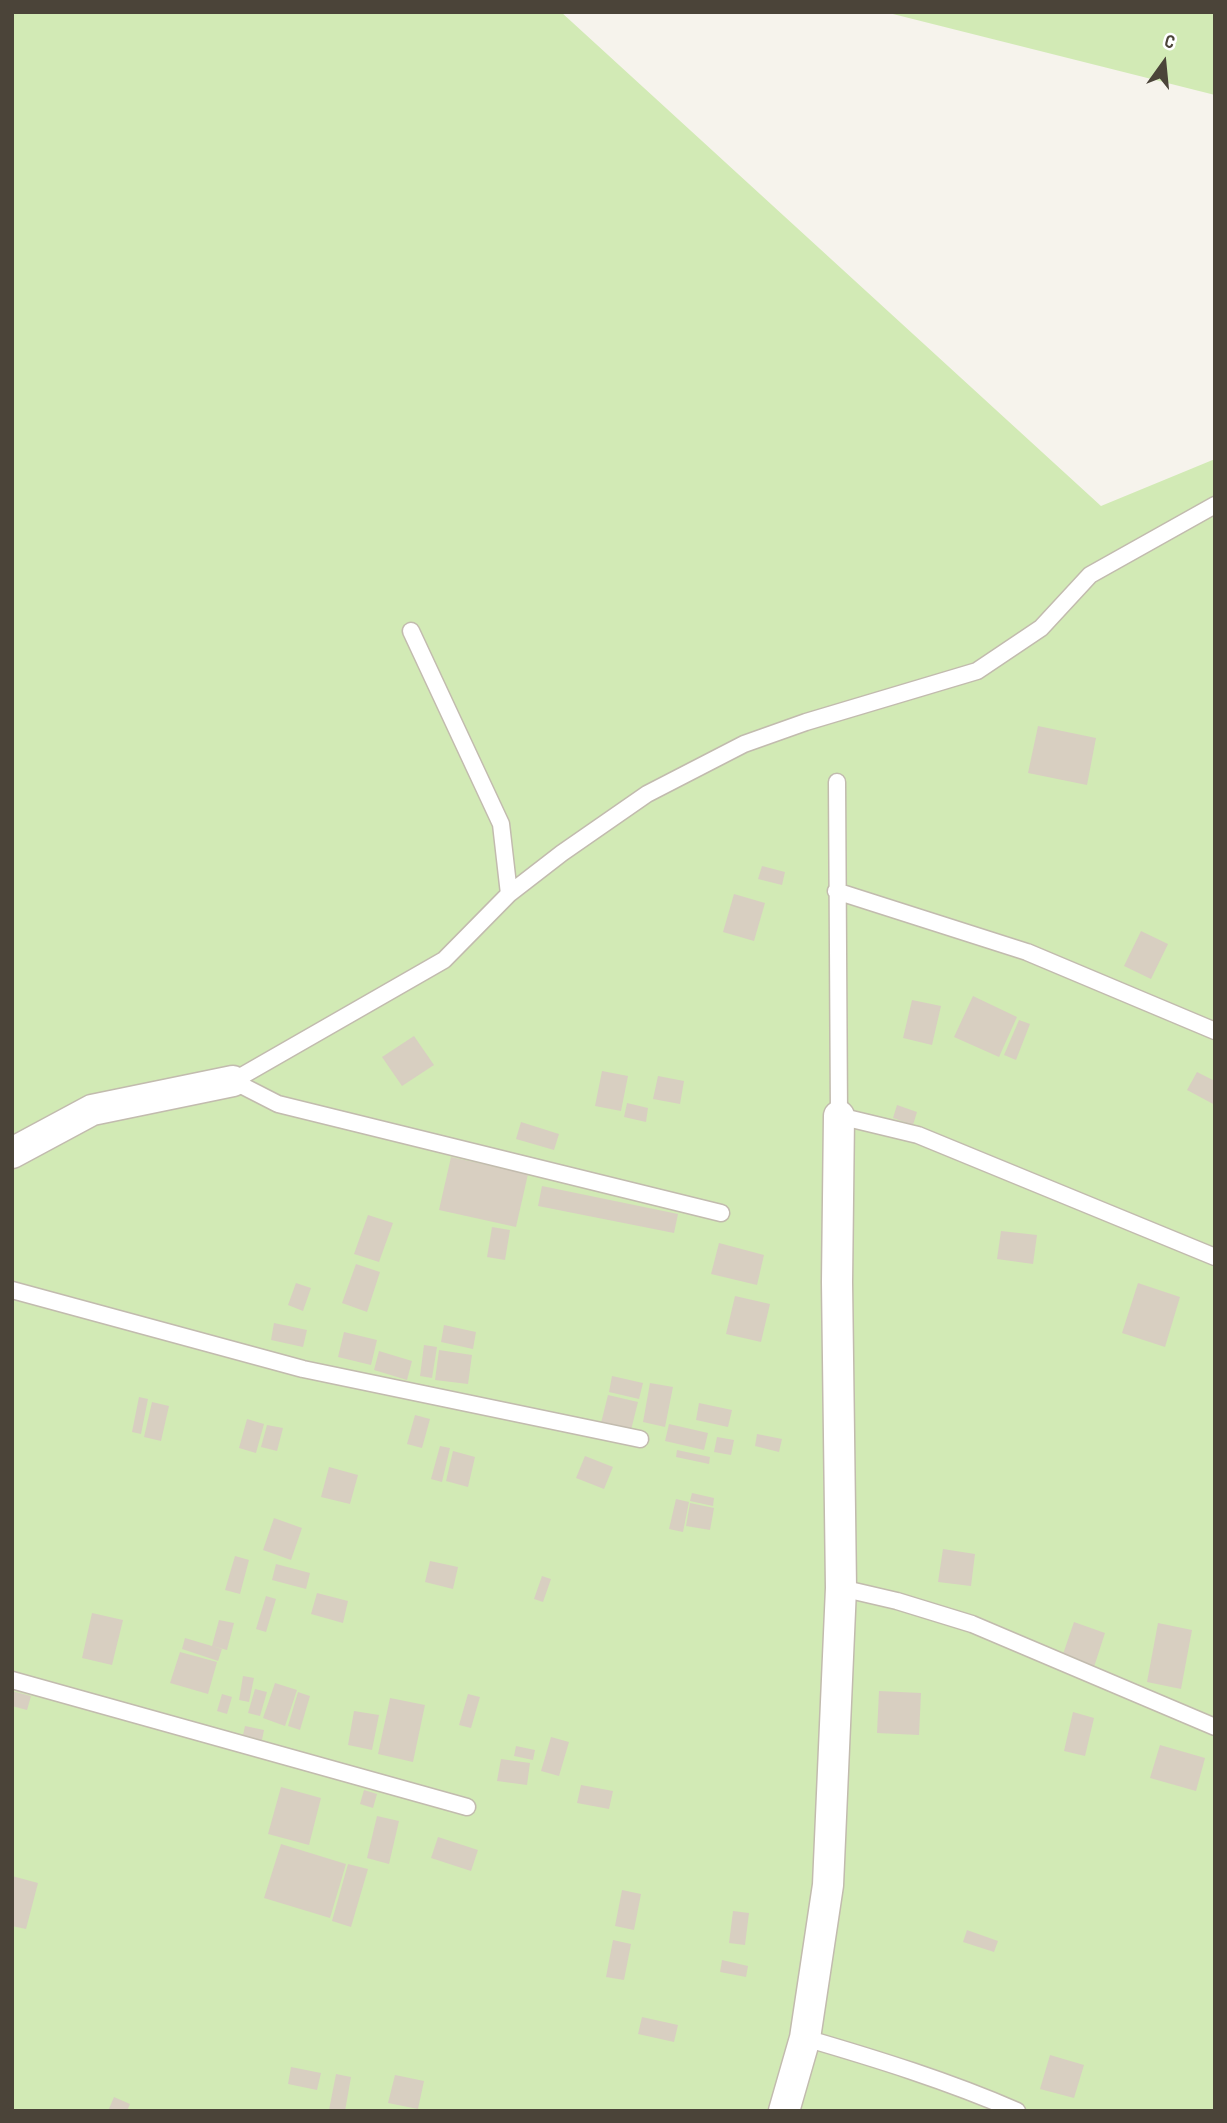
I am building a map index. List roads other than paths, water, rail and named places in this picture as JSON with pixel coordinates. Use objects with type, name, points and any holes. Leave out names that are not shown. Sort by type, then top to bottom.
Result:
[{"type":"street","points":[[12,1153],[92,1110],[233,1081]]},
{"type":"street","points":[[784,2111],[805,2038],[828,1885],[841,1588],[837,1282],[839,1116]]},
{"type":"lane","points":[[233,1081],[443,960],[509,894],[562,853],[647,794],[744,744],[806,722],[977,671],[1041,628],[1090,575],[1215,505]]},
{"type":"lane","points":[[411,631],[502,824],[509,894]]},
{"type":"lane","points":[[837,782],[839,1116],[918,1135],[1215,1257]]},
{"type":"lane","points":[[836,891],[1027,952],[1215,1031]]},
{"type":"lane","points":[[233,1081],[278,1104],[721,1213]]},
{"type":"lane","points":[[12,1290],[303,1369],[640,1439]]},
{"type":"lane","points":[[841,1588],[897,1601],[972,1624],[1215,1727]]},
{"type":"lane","points":[[12,1680],[467,1807]]},
{"type":"lane","points":[[805,2038],[892,2063],[1017,2111]]}]
